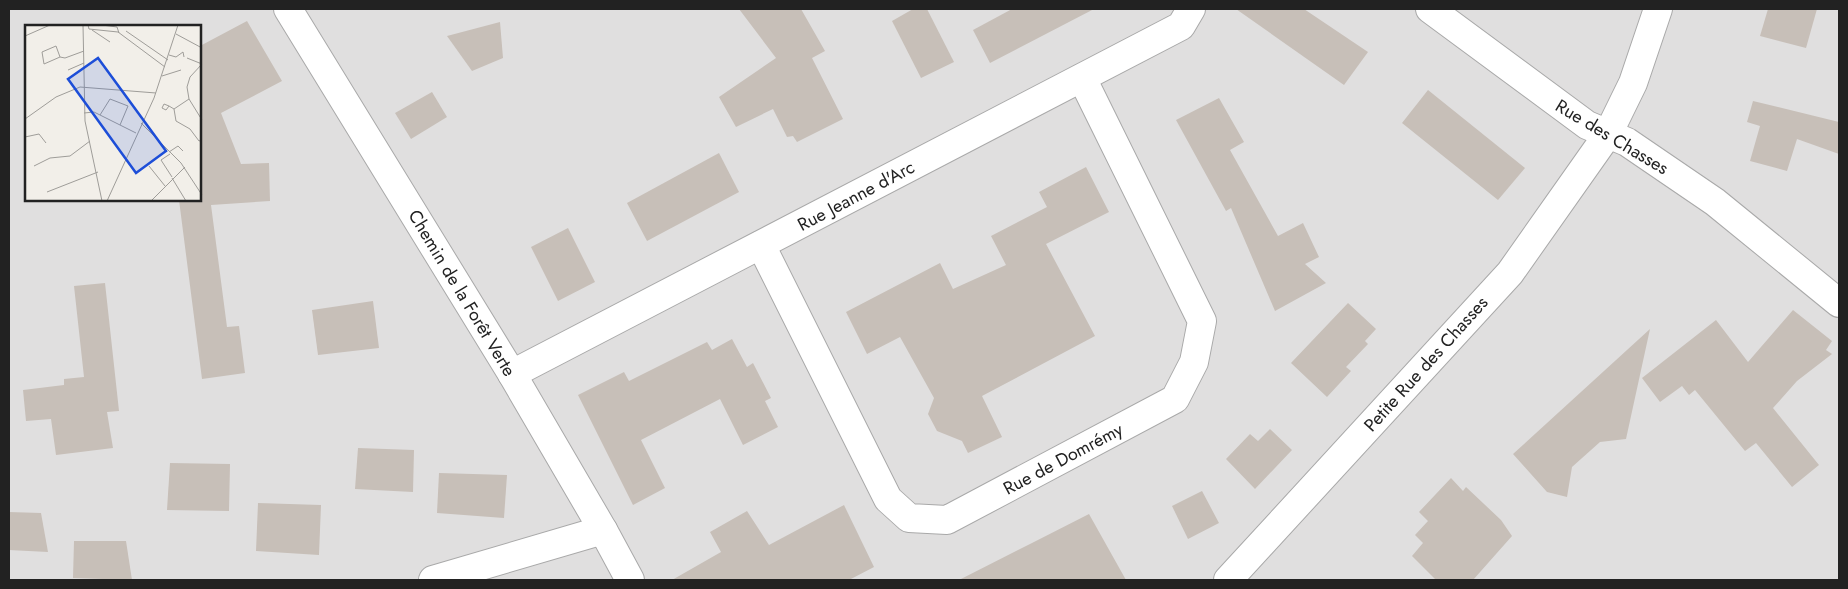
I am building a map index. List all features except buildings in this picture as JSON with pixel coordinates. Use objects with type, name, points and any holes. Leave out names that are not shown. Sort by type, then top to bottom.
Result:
[{"type":"street","name":"Chemin de la Forêt Verte","points":[[288,9],[512,374],[604,530],[630,580]]},
{"type":"street","name":"Rue Jeanne d'Arc","points":[[512,374],[1180,26],[1191,9]]},
{"type":"street","name":"Rue des Chasses","points":[[1430,9],[1549,99],[1587,125],[1627,142],[1715,202],[1839,303]]},
{"type":"street","name":"Petite Rue des Chasses","points":[[1228,580],[1510,273],[1608,134],[1633,83],[1658,9]]},
{"type":"street","name":"Rue de Domrémy","points":[[761,245],[888,498],[909,518],[947,520],[1175,399],[1194,362],[1202,321],[1082,78]]},
{"type":"street","points":[[433,580],[604,530]]},
{"type":"shaded area","points":[[9,9],[1839,9],[1839,580],[9,580]]}]
